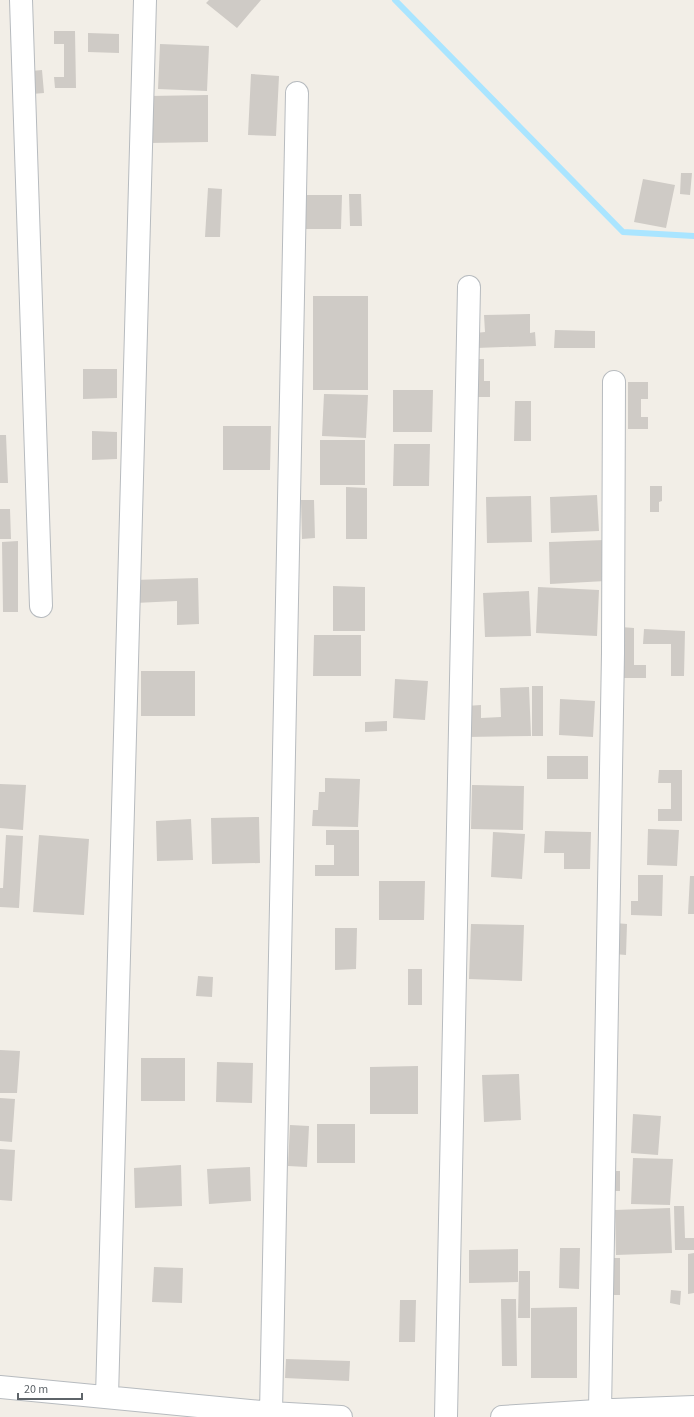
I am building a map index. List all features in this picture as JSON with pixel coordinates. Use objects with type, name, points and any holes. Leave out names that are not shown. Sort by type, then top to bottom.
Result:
[{"type":"street","points":[[21,0],[41,606]]},
{"type":"street","points":[[107,1397],[145,0]]},
{"type":"street","points":[[271,1413],[296,93]]},
{"type":"street","points":[[446,1417],[469,286]]},
{"type":"street","points":[[609,1413],[614,653],[614,382]]},
{"type":"street","points":[[0,1387],[107,1397],[139,1409],[271,1413],[341,1417]]},
{"type":"street","points":[[502,1417],[609,1413],[694,1407]]},
{"type":"building","points":[[209,0],[261,0],[237,28],[206,3]]},
{"type":"building","points":[[54,31],[75,31],[76,88],[55,88],[54,77],[64,77],[64,44],[54,44]]},
{"type":"building","points":[[88,33],[119,34],[119,53],[88,52]]},
{"type":"building","points":[[160,44],[209,46],[207,91],[158,89]]},
{"type":"building","points":[[42,70],[44,93],[32,94],[31,71]]},
{"type":"building","points":[[251,74],[279,76],[276,136],[248,135]]},
{"type":"building","points":[[208,95],[208,142],[149,143],[149,96]]},
{"type":"building","points":[[681,173],[692,173],[690,195],[680,194]]},
{"type":"building","points":[[643,179],[675,185],[666,228],[634,222]]},
{"type":"building","points":[[208,188],[222,189],[220,237],[205,237]]},
{"type":"building","points":[[349,194],[361,194],[362,226],[350,226]]},
{"type":"building","points":[[305,195],[342,195],[341,229],[305,229]]},
{"type":"building","points":[[313,296],[368,296],[368,390],[313,390]]},
{"type":"building","points":[[530,314],[530,333],[535,332],[536,346],[476,348],[475,333],[485,332],[484,315]]},
{"type":"building","points":[[555,330],[595,331],[595,348],[554,348]]},
{"type":"building","points":[[474,359],[484,359],[484,381],[490,381],[490,397],[473,397]]},
{"type":"building","points":[[83,369],[117,369],[117,398],[83,399]]},
{"type":"building","points":[[628,382],[648,382],[648,399],[641,399],[641,417],[648,417],[648,429],[628,429]]},
{"type":"building","points":[[393,390],[433,390],[432,432],[393,432]]},
{"type":"building","points":[[324,394],[368,395],[366,438],[322,436]]},
{"type":"building","points":[[515,401],[531,401],[531,441],[514,441]]},
{"type":"building","points":[[223,426],[271,426],[270,470],[223,470]]},
{"type":"building","points":[[92,431],[117,432],[117,459],[92,460]]},
{"type":"building","points":[[0,435],[6,435],[8,483],[0,483]]},
{"type":"building","points":[[320,440],[365,440],[365,485],[320,485]]},
{"type":"building","points":[[394,444],[430,444],[429,486],[393,486]]},
{"type":"building","points":[[650,486],[662,486],[662,501],[659,502],[659,512],[650,512]]},
{"type":"building","points":[[346,487],[367,488],[367,539],[346,539]]},
{"type":"building","points":[[597,495],[599,531],[551,533],[550,497]]},
{"type":"building","points":[[531,496],[532,542],[487,543],[486,497]]},
{"type":"building","points":[[301,500],[314,500],[315,538],[302,539]]},
{"type":"building","points":[[0,509],[10,509],[11,539],[0,539]]},
{"type":"building","points":[[605,540],[606,581],[550,584],[549,542]]},
{"type":"building","points":[[18,541],[18,612],[3,612],[2,542]]},
{"type":"building","points":[[198,578],[199,624],[177,625],[177,601],[135,603],[134,580]]},
{"type":"building","points":[[333,586],[365,587],[365,631],[333,631]]},
{"type":"building","points":[[538,587],[599,590],[597,636],[536,633]]},
{"type":"building","points":[[529,591],[531,636],[485,637],[483,593]]},
{"type":"building","points":[[621,627],[634,628],[634,665],[646,665],[646,678],[621,678]]},
{"type":"building","points":[[644,629],[685,631],[684,676],[671,676],[671,644],[643,644]]},
{"type":"building","points":[[314,635],[361,635],[361,676],[313,676]]},
{"type":"building","points":[[141,671],[195,671],[195,716],[141,716]]},
{"type":"building","points":[[395,679],[428,681],[425,720],[393,718]]},
{"type":"building","points":[[532,686],[543,686],[543,736],[532,736]]},
{"type":"building","points":[[529,687],[531,736],[467,737],[466,706],[481,705],[481,718],[501,717],[500,688]]},
{"type":"building","points":[[560,699],[595,701],[593,737],[559,735]]},
{"type":"building","points":[[387,721],[387,731],[365,732],[365,722]]},
{"type":"building","points":[[547,756],[588,756],[588,779],[547,779]]},
{"type":"building","points":[[659,770],[682,770],[682,821],[658,821],[658,809],[671,809],[671,783],[658,783]]},
{"type":"building","points":[[325,778],[360,779],[358,827],[312,826],[313,810],[318,810],[319,792],[325,792]]},
{"type":"building","points":[[0,784],[26,785],[23,830],[0,828]]},
{"type":"building","points":[[472,785],[524,786],[523,830],[471,829]]},
{"type":"building","points":[[259,817],[260,863],[212,864],[211,818]]},
{"type":"building","points":[[191,819],[193,860],[157,861],[156,821]]},
{"type":"building","points":[[648,829],[679,830],[677,866],[647,865]]},
{"type":"building","points":[[326,830],[359,830],[359,876],[315,876],[315,865],[334,865],[334,845],[326,845]]},
{"type":"building","points":[[545,831],[591,832],[590,869],[564,869],[564,853],[544,853]]},
{"type":"building","points":[[493,832],[525,834],[522,879],[491,877]]},
{"type":"building","points":[[6,835],[23,836],[19,908],[0,907],[0,888],[3,888]]},
{"type":"building","points":[[39,835],[89,839],[84,915],[33,912]]},
{"type":"building","points":[[638,875],[663,875],[662,916],[631,915],[631,901],[638,901]]},
{"type":"building","points":[[690,876],[694,876],[694,914],[688,914]]},
{"type":"building","points":[[379,881],[425,881],[424,920],[379,920]]},
{"type":"building","points":[[615,923],[627,924],[626,955],[614,954]]},
{"type":"building","points":[[471,924],[524,925],[522,981],[469,979]]},
{"type":"building","points":[[335,928],[357,928],[356,969],[335,970]]},
{"type":"building","points":[[408,969],[422,969],[422,1005],[408,1005]]},
{"type":"building","points":[[198,976],[213,977],[212,997],[196,996]]},
{"type":"building","points":[[0,1050],[20,1051],[17,1093],[0,1093]]},
{"type":"building","points":[[141,1058],[185,1058],[185,1101],[141,1101]]},
{"type":"building","points":[[217,1062],[253,1063],[252,1103],[216,1102]]},
{"type":"building","points":[[418,1066],[418,1114],[370,1114],[370,1067]]},
{"type":"building","points":[[519,1074],[521,1120],[484,1122],[482,1075]]},
{"type":"building","points":[[0,1098],[15,1099],[12,1142],[0,1141]]},
{"type":"building","points":[[633,1114],[661,1116],[658,1155],[631,1153]]},
{"type":"building","points":[[317,1124],[355,1124],[355,1163],[317,1163]]},
{"type":"building","points":[[290,1125],[309,1126],[307,1167],[288,1166]]},
{"type":"building","points":[[0,1149],[15,1150],[12,1201],[0,1200]]},
{"type":"building","points":[[633,1158],[673,1159],[670,1205],[631,1204]]},
{"type":"building","points":[[181,1165],[182,1206],[135,1208],[134,1168]]},
{"type":"building","points":[[250,1167],[251,1201],[209,1204],[207,1169]]},
{"type":"building","points":[[608,1171],[620,1171],[620,1191],[608,1191]]},
{"type":"building","points":[[674,1206],[684,1206],[685,1238],[694,1238],[694,1250],[675,1250]]},
{"type":"building","points":[[670,1208],[672,1253],[616,1255],[615,1210]]},
{"type":"building","points":[[560,1248],[580,1248],[579,1289],[559,1288]]},
{"type":"building","points":[[518,1249],[518,1282],[469,1283],[469,1250]]},
{"type":"building","points":[[694,1253],[694,1293],[688,1294],[688,1254]]},
{"type":"building","points":[[606,1258],[620,1258],[620,1295],[606,1295]]},
{"type":"building","points":[[154,1267],[183,1268],[182,1303],[152,1302]]},
{"type":"building","points":[[519,1271],[530,1271],[530,1318],[518,1318]]},
{"type":"building","points":[[671,1290],[681,1291],[680,1305],[670,1303]]},
{"type":"building","points":[[501,1299],[516,1299],[517,1366],[502,1366]]},
{"type":"building","points":[[400,1300],[416,1300],[415,1342],[399,1342]]},
{"type":"building","points":[[577,1307],[577,1378],[531,1378],[531,1308]]},
{"type":"building","points":[[286,1359],[350,1361],[349,1381],[285,1378]]},
{"type":"waterway","points":[[395,0],[623,232],[694,236]]}]
